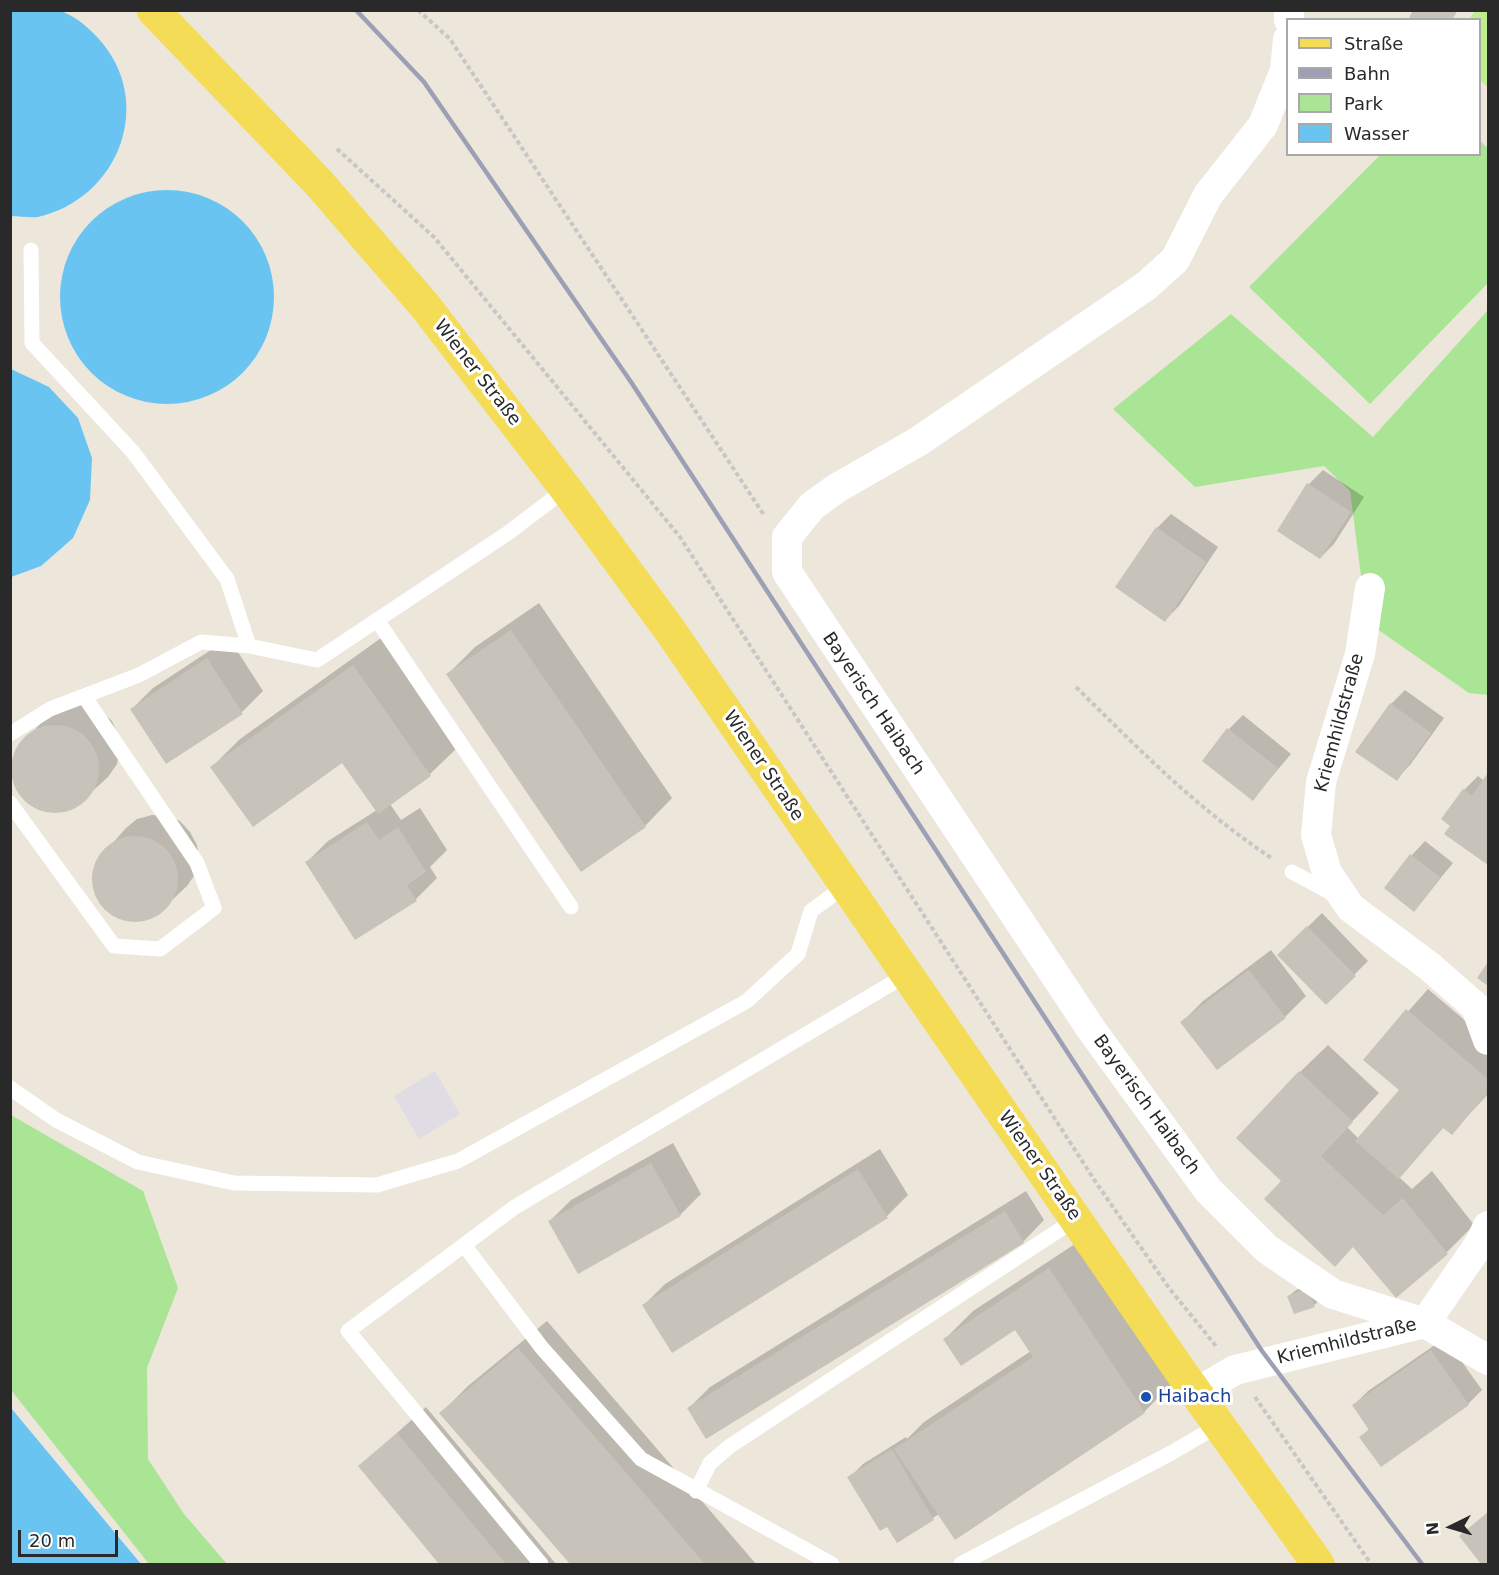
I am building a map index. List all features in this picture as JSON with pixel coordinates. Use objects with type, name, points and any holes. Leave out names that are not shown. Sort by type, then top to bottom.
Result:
[{"type":"main road","name":"Wiener Straße","points":[[153,10],[318,182],[425,306],[566,489],[669,629],[844,886],[1196,1393],[1318,1564]]},
{"type":"street","points":[[786,549],[787,537],[812,506],[837,488],[919,441],[1146,286],[1175,260],[1208,195],[1263,125],[1286,70]]},
{"type":"street","name":"Bayerisch Haibach","points":[[786,549],[787,572],[794,586],[1091,1029],[1208,1190],[1267,1249],[1333,1294],[1425,1323],[1488,1360]]},
{"type":"street","name":"Kriemhildstraße","points":[[1370,588],[1360,654],[1321,782],[1316,835],[1328,873],[1351,908],[1429,966],[1476,1007],[1488,1040]]},
{"type":"street","name":"Kriemhildstraße","points":[[1196,1393],[1234,1370],[1425,1323],[1480,1243],[1488,1226]]},
{"type":"lane","points":[[31,250],[32,344],[133,452],[227,579],[249,646]]},
{"type":"lane","points":[[10,735],[50,709],[139,675],[201,642],[249,646],[316,660],[508,532],[566,489]]},
{"type":"lane","points":[[377,620],[572,907]]},
{"type":"lane","points":[[10,803],[114,946],[160,949],[214,908],[197,863],[84,696]]},
{"type":"lane","points":[[1292,872],[1347,902]]},
{"type":"lane","points":[[10,1088],[56,1120],[138,1162],[234,1183],[376,1185],[458,1161],[747,1001],[798,954],[811,911],[844,886]]},
{"type":"lane","points":[[541,1564],[348,1331],[515,1206],[906,975]]},
{"type":"lane","points":[[696,1491],[710,1463],[730,1446],[1076,1219]]},
{"type":"lane","points":[[464,1245],[542,1348],[641,1459],[832,1564]]},
{"type":"lane","points":[[961,1564],[1172,1454],[1219,1425]]},
{"type":"path","points":[[418,10],[450,39],[685,392],[786,549]]},
{"type":"path","points":[[330,143],[434,237],[680,537],[1095,1181],[1169,1288],[1234,1370],[1371,1564]]},
{"type":"path","points":[[1076,687],[1174,785],[1226,827],[1292,872]]},
{"type":"shaded area","points":[[435,1071],[460,1114],[419,1139],[394,1096]]},
{"type":"green space","points":[[1475,11],[1488,11],[1488,87],[1481,81],[1481,18],[1470,18]]},
{"type":"green space","points":[[1481,142],[1488,148],[1488,283],[1370,404],[1249,287],[1379,156],[1481,156]]},
{"type":"green space","points":[[1488,310],[1488,695],[1469,693],[1367,622],[1350,491],[1324,466],[1195,487],[1113,409],[1231,314],[1373,437]]},
{"type":"green space","points":[[11,1115],[143,1191],[178,1288],[147,1368],[148,1459],[184,1514],[227,1564],[149,1564],[11,1390]]},
{"type":"water","points":[[11,10],[57,10],[79,21],[98,38],[115,63],[125,90],[126,117],[120,144],[108,169],[90,190],[66,206],[38,217],[11,216]]},
{"type":"water","points":[[167,190],[198,195],[217,203],[235,215],[249,229],[261,247],[269,266],[274,297],[269,328],[261,347],[249,365],[235,379],[217,391],[198,399],[167,404],[136,399],[117,391],[99,379],[85,365],[73,347],[65,328],[60,297],[65,266],[73,247],[85,229],[99,215],[117,203],[136,195]]},
{"type":"water","points":[[11,369],[49,387],[78,418],[92,458],[90,500],[73,538],[41,566],[11,577]]},
{"type":"water","points":[[11,1408],[141,1564],[11,1564]]},
{"type":"building","points":[[1413,10],[1458,10],[1453,18],[1409,18]]},
{"type":"building","points":[[1307,483],[1351,512],[1320,559],[1277,531]]},
{"type":"building","points":[[1156,527],[1206,562],[1165,622],[1115,587]]},
{"type":"building","points":[[511,630],[646,827],[581,872],[446,674]]},
{"type":"building","points":[[207,658],[243,714],[166,764],[130,709]]},
{"type":"building","points":[[353,665],[431,776],[378,814],[342,763],[253,827],[210,767]]},
{"type":"building","points":[[1390,703],[1431,733],[1397,781],[1355,752]]},
{"type":"building","points":[[55,725],[72,728],[86,738],[96,752],[99,769],[96,786],[86,800],[72,810],[55,813],[38,810],[24,800],[14,786],[11,769],[14,752],[24,738],[38,728]]},
{"type":"building","points":[[1227,728],[1278,768],[1253,801],[1202,761]]},
{"type":"building","points":[[1487,774],[1488,865],[1444,834],[1450,826],[1441,819],[1463,789],[1472,796]]},
{"type":"building","points":[[367,822],[379,840],[398,827],[426,872],[407,885],[417,901],[355,940],[305,862]]},
{"type":"building","points":[[135,836],[152,839],[166,848],[175,862],[178,879],[175,896],[166,910],[152,919],[135,922],[118,919],[104,910],[95,896],[92,879],[95,862],[104,848],[118,839]]},
{"type":"building","points":[[1410,854],[1441,878],[1414,912],[1384,888]]},
{"type":"building","points":[[1307,926],[1356,976],[1326,1005],[1277,955]]},
{"type":"building","points":[[1488,962],[1488,986],[1477,978]]},
{"type":"building","points":[[1249,970],[1286,1018],[1217,1070],[1180,1022]]},
{"type":"building","points":[[1406,1009],[1488,1079],[1488,1092],[1452,1135],[1443,1128],[1399,1179],[1355,1141],[1399,1090],[1363,1060]]},
{"type":"building","points":[[1299,1071],[1353,1122],[1321,1156],[1383,1215],[1403,1198],[1448,1254],[1396,1298],[1353,1247],[1335,1267],[1264,1199],[1281,1181],[1236,1138]]},
{"type":"building","points":[[651,1163],[681,1216],[578,1274],[548,1221]]},
{"type":"building","points":[[858,1169],[888,1218],[672,1353],[642,1305]]},
{"type":"building","points":[[1005,1211],[1024,1243],[706,1439],[687,1408]]},
{"type":"building","points":[[1049,1268],[1145,1413],[955,1540],[894,1449],[1033,1357],[1015,1330],[961,1366],[943,1339]]},
{"type":"building","points":[[1307,1289],[1315,1307],[1294,1314],[1287,1296]]},
{"type":"building","points":[[518,1348],[705,1564],[570,1564],[439,1413]]},
{"type":"building","points":[[1431,1350],[1469,1405],[1381,1467],[1359,1437],[1369,1430],[1352,1405]]},
{"type":"building","points":[[397,1433],[506,1564],[439,1564],[358,1466]]},
{"type":"building","points":[[892,1449],[934,1520],[897,1543],[887,1527],[880,1531],[847,1477]]},
{"type":"building","points":[[1488,1512],[1488,1564],[1481,1564],[1459,1536]]},
{"type":"railway","points":[[356,10],[424,82],[631,382],[1262,1351],[1422,1564]]},
{"type":"place","name":"Haibach","points":[[1146,1397]]}]
